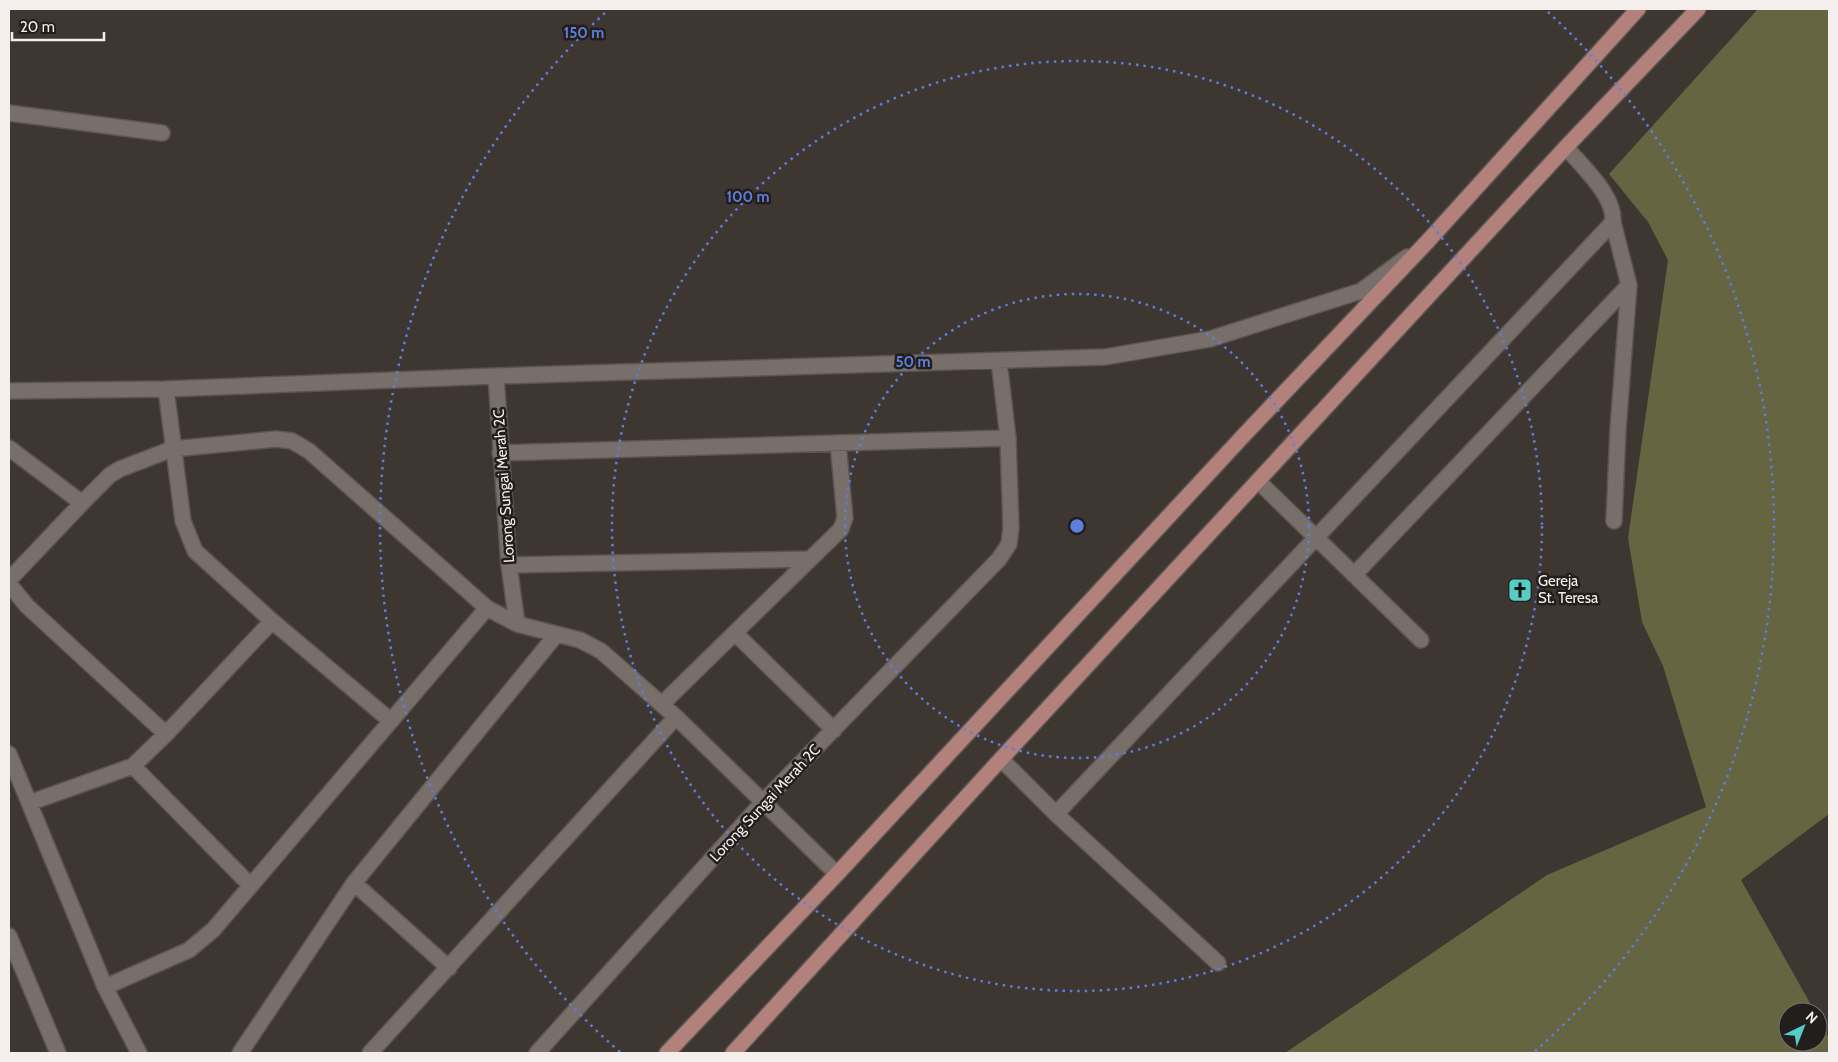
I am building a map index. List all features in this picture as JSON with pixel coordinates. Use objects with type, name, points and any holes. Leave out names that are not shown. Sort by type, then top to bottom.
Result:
[{"type":"main road","points":[[667,1053],[837,874],[1245,434],[1428,241],[1638,9]]},
{"type":"main road","points":[[733,1053],[1001,759],[1566,147],[1698,9]]},
{"type":"street","points":[[9,113],[162,133]]},
{"type":"street","points":[[1566,147],[1608,198],[1614,213],[1613,222],[1629,285],[1618,429],[1614,521]]},
{"type":"street","points":[[1056,814],[1613,222]]},
{"type":"street","points":[[9,390],[166,389],[496,376],[1105,357],[1210,340],[1361,291],[1428,241]]},
{"type":"street","points":[[1354,576],[1629,285]]},
{"type":"street","points":[[500,453],[1008,438],[999,361]]},
{"type":"street","name":"Lorong Sungai Merah 2C","points":[[496,376],[509,565],[517,624]]},
{"type":"street","points":[[166,389],[172,449],[183,521],[195,551],[272,621],[391,721]]},
{"type":"street","name":"Lorong Sungai Merah 2C","points":[[537,1053],[763,802],[998,559],[1008,544],[1011,528],[1008,438]]},
{"type":"street","points":[[166,734],[27,606],[9,582],[82,503],[110,475],[120,470],[172,449],[276,439],[292,441],[309,451],[454,577],[486,608],[517,624],[580,640],[601,651],[662,704],[837,874]]},
{"type":"street","points":[[662,704],[736,634],[841,529],[845,518],[838,443]]},
{"type":"street","points":[[9,448],[82,503]]},
{"type":"street","points":[[1258,481],[1421,640]]},
{"type":"street","points":[[509,565],[810,559]]},
{"type":"street","points":[[104,987],[189,950],[213,930],[486,608]]},
{"type":"street","points":[[29,803],[133,766],[166,734],[272,621]]},
{"type":"street","points":[[240,1053],[354,883],[556,634]]},
{"type":"street","points":[[736,634],[834,730]]},
{"type":"street","points":[[370,1053],[450,968],[676,718]]},
{"type":"street","points":[[9,754],[104,987],[139,1053]]},
{"type":"street","points":[[1001,759],[1056,814],[1218,963]]},
{"type":"street","points":[[133,766],[250,885]]},
{"type":"street","points":[[354,883],[450,968]]},
{"type":"street","points":[[9,936],[58,1053]]},
{"type":"shaded area","points":[[1758,9],[1829,9],[1829,814],[1741,880],[1809,1002],[1778,1002],[1778,1052],[1828,1052],[1828,1036],[1829,1053],[1285,1053],[1547,875],[1706,807],[1663,666],[1642,622],[1628,538],[1668,260],[1648,222],[1609,174]]},
{"type":"place","name":"Gereja St. Teresa","points":[[1520,590]]}]
